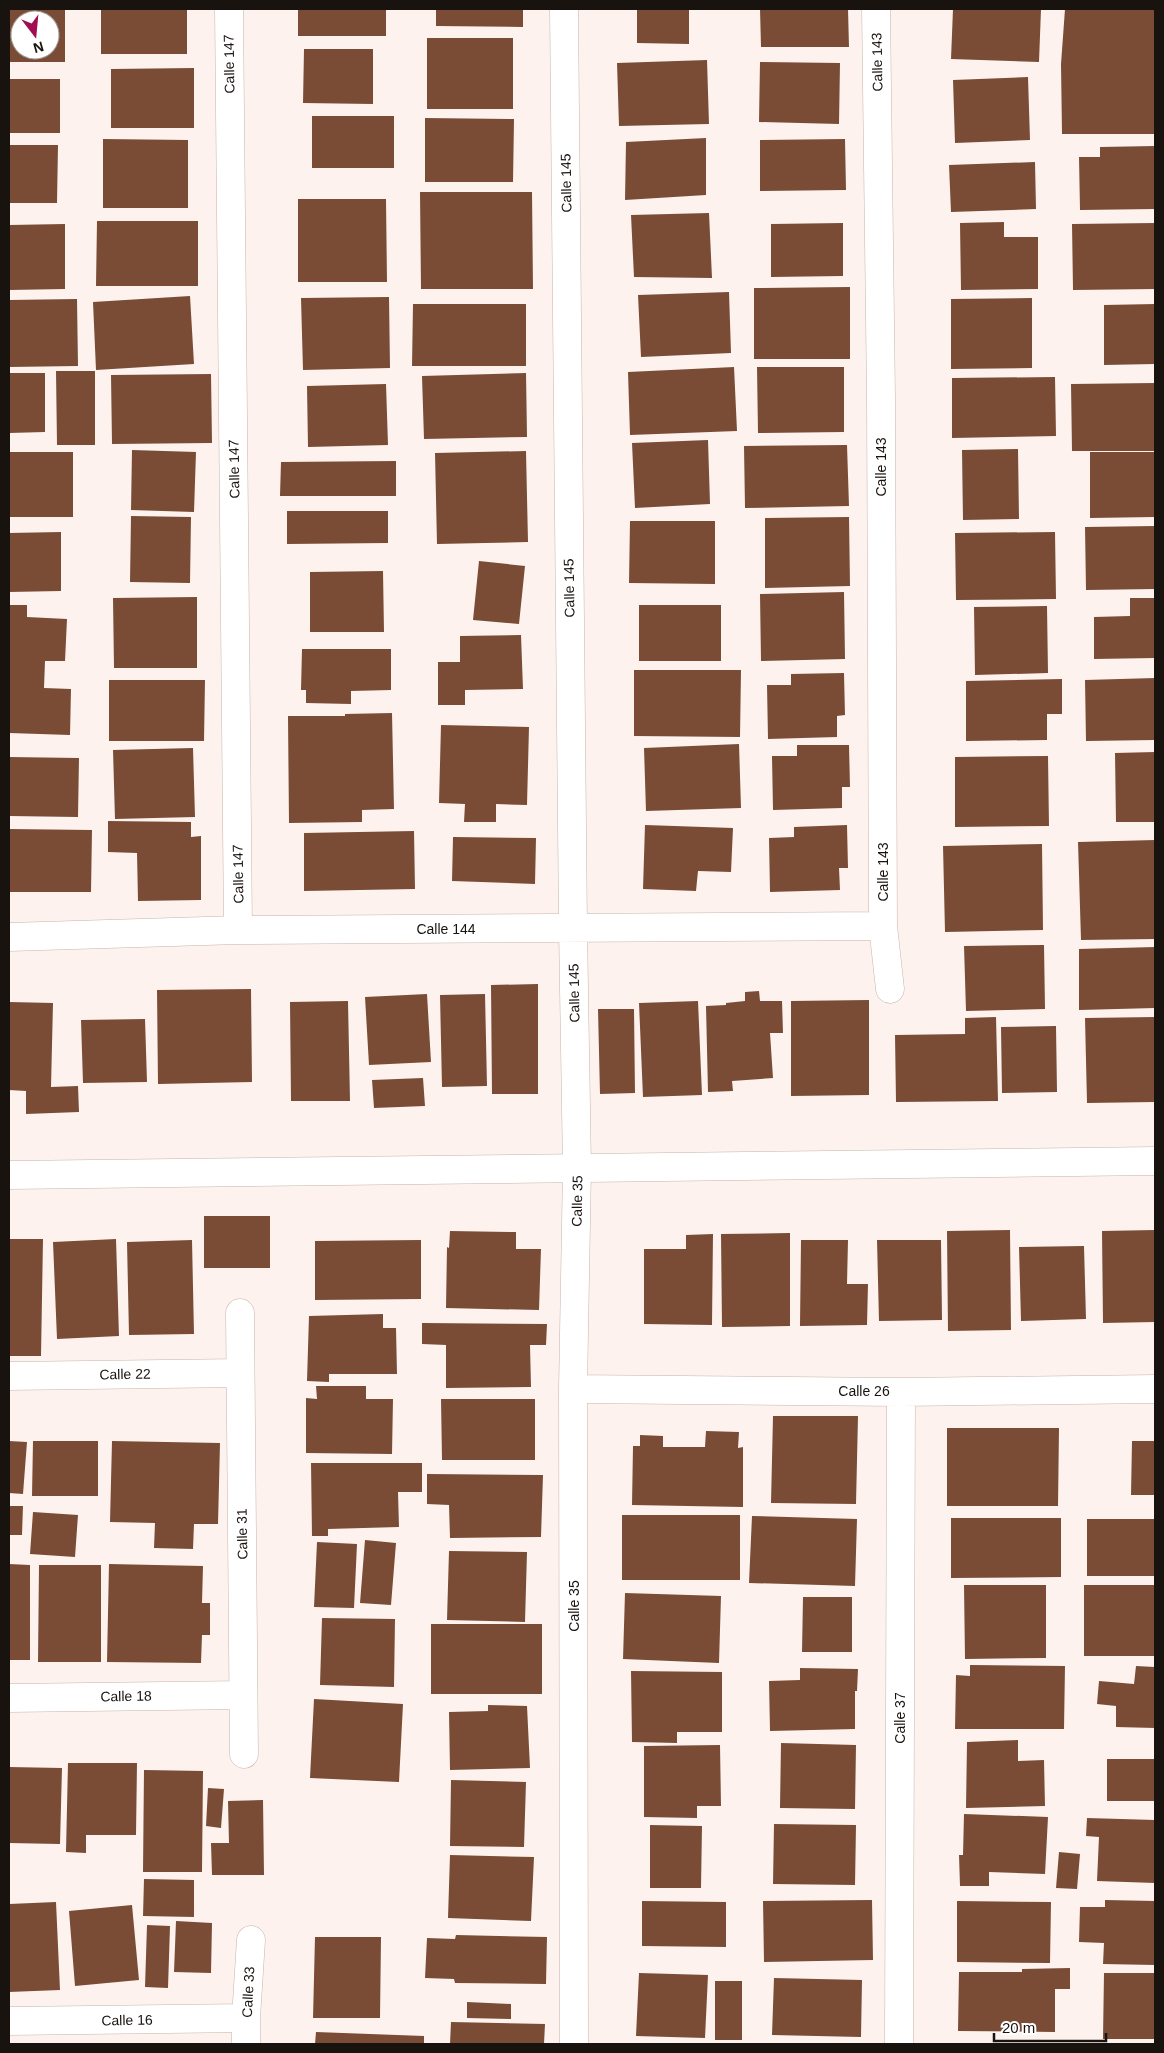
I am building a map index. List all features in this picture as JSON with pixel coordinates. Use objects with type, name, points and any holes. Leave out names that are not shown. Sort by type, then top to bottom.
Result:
[{"type":"street","name":"Calle 147","points":[[229,9],[238,930]]},
{"type":"street","name":"Calle 145","points":[[564,9],[572,928],[577,1168]]},
{"type":"street","name":"Calle 143","points":[[876,9],[881,398],[883,926],[890,989]]},
{"type":"street","name":"Calle 144","points":[[9,937],[238,930],[883,926]]},
{"type":"street","points":[[9,1175],[1155,1161]]},
{"type":"street","name":"Calle 35","points":[[574,2044],[573,1390],[577,1168]]},
{"type":"street","name":"Calle 31","points":[[240,1313],[244,1754]]},
{"type":"street","name":"Calle 22","points":[[9,1376],[240,1373]]},
{"type":"street","name":"Calle 26","points":[[573,1390],[901,1392],[1155,1389]]},
{"type":"street","name":"Calle 37","points":[[899,2044],[901,1392]]},
{"type":"street","name":"Calle 18","points":[[9,1698],[243,1695]]},
{"type":"street","name":"Calle 33","points":[[246,2031],[251,1940]]},
{"type":"street","name":"Calle 16","points":[[9,2021],[246,2031]]},
{"type":"building","points":[[9,9],[65,9],[65,62],[9,62]]},
{"type":"building","points":[[101,9],[187,9],[187,54],[101,54]]},
{"type":"building","points":[[298,9],[386,9],[386,36],[298,36]]},
{"type":"building","points":[[436,9],[523,9],[523,27],[436,26]]},
{"type":"building","points":[[637,9],[689,9],[689,44],[637,43]]},
{"type":"building","points":[[760,9],[848,9],[849,47],[761,47]]},
{"type":"building","points":[[953,9],[1041,9],[1039,62],[951,59]]},
{"type":"building","points":[[1065,9],[1155,9],[1155,134],[1062,134],[1061,64]]},
{"type":"building","points":[[427,38],[513,38],[513,109],[427,109]]},
{"type":"building","points":[[304,49],[373,49],[373,104],[303,103]]},
{"type":"building","points":[[707,60],[709,124],[619,126],[617,63]]},
{"type":"building","points":[[760,62],[840,63],[839,124],[759,122]]},
{"type":"building","points":[[194,68],[194,128],[111,128],[111,69]]},
{"type":"building","points":[[1028,77],[1030,140],[955,143],[953,80]]},
{"type":"building","points":[[9,79],[60,79],[60,133],[9,133]]},
{"type":"building","points":[[312,116],[394,116],[394,168],[312,168]]},
{"type":"building","points":[[425,118],[514,119],[513,182],[425,182]]},
{"type":"building","points":[[706,138],[706,195],[625,200],[626,142]]},
{"type":"building","points":[[103,139],[188,140],[188,208],[103,208]]},
{"type":"building","points":[[845,139],[846,190],[760,191],[760,140]]},
{"type":"building","points":[[9,145],[58,145],[57,203],[9,203]]},
{"type":"building","points":[[1155,146],[1155,209],[1080,210],[1079,157],[1100,157],[1100,147]]},
{"type":"building","points":[[1035,162],[1036,209],[951,212],[949,165]]},
{"type":"building","points":[[420,192],[532,192],[533,289],[421,289]]},
{"type":"building","points":[[298,199],[386,199],[387,282],[298,282]]},
{"type":"building","points":[[709,213],[712,278],[634,277],[631,215]]},
{"type":"building","points":[[97,221],[198,221],[198,286],[96,286]]},
{"type":"building","points":[[1004,222],[1004,237],[1038,237],[1038,289],[961,290],[960,223]]},
{"type":"building","points":[[843,223],[843,276],[771,277],[771,224]]},
{"type":"building","points":[[1155,223],[1155,289],[1073,290],[1072,224]]},
{"type":"building","points":[[65,224],[65,289],[9,290],[9,225]]},
{"type":"building","points":[[850,287],[850,359],[754,359],[754,288]]},
{"type":"building","points":[[729,292],[731,353],[641,357],[638,295]]},
{"type":"building","points":[[190,296],[194,364],[96,370],[93,302]]},
{"type":"building","points":[[389,297],[390,368],[303,370],[301,298]]},
{"type":"building","points":[[1032,298],[1032,368],[951,369],[951,299]]},
{"type":"building","points":[[77,299],[78,366],[9,367],[9,300]]},
{"type":"building","points":[[413,304],[526,304],[526,366],[412,366]]},
{"type":"building","points":[[1155,304],[1155,364],[1104,365],[1104,305]]},
{"type":"building","points":[[734,367],[737,431],[630,435],[628,372]]},
{"type":"building","points":[[757,367],[844,367],[844,432],[758,433]]},
{"type":"building","points":[[56,371],[95,371],[95,445],[57,445]]},
{"type":"building","points":[[9,373],[45,373],[45,432],[9,433]]},
{"type":"building","points":[[526,373],[527,437],[424,439],[422,376]]},
{"type":"building","points":[[211,374],[212,443],[112,444],[111,375]]},
{"type":"building","points":[[1055,377],[1056,436],[952,438],[952,378]]},
{"type":"building","points":[[1155,383],[1155,451],[1072,451],[1071,384]]},
{"type":"building","points":[[386,384],[388,445],[308,447],[307,386]]},
{"type":"building","points":[[708,440],[710,504],[635,508],[632,443]]},
{"type":"building","points":[[847,445],[849,506],[745,508],[744,446]]},
{"type":"building","points":[[1018,449],[1019,519],[963,520],[962,450]]},
{"type":"building","points":[[132,450],[196,452],[194,512],[131,510]]},
{"type":"building","points":[[526,451],[528,542],[437,544],[435,453]]},
{"type":"building","points":[[9,452],[73,452],[73,517],[9,517]]},
{"type":"building","points":[[1090,452],[1155,452],[1155,517],[1090,518]]},
{"type":"building","points":[[396,461],[396,496],[280,496],[281,462]]},
{"type":"building","points":[[287,511],[388,511],[388,543],[287,544]]},
{"type":"building","points":[[131,516],[191,517],[190,583],[130,582]]},
{"type":"building","points":[[849,517],[850,586],[765,588],[765,518]]},
{"type":"building","points":[[630,521],[715,521],[715,584],[629,583]]},
{"type":"building","points":[[1155,526],[1155,589],[1086,590],[1085,527]]},
{"type":"building","points":[[61,532],[61,591],[9,592],[9,533]]},
{"type":"building","points":[[1055,532],[1056,599],[956,600],[955,533]]},
{"type":"building","points":[[479,561],[525,566],[519,624],[473,620]]},
{"type":"building","points":[[383,571],[384,632],[310,632],[310,572]]},
{"type":"building","points":[[844,592],[845,659],[761,661],[760,594]]},
{"type":"building","points":[[197,597],[197,668],[114,668],[113,598]]},
{"type":"building","points":[[1130,598],[1155,598],[1155,658],[1094,659],[1094,617],[1130,616]]},
{"type":"building","points":[[9,605],[27,605],[27,617],[67,619],[65,661],[45,661],[44,688],[71,689],[70,735],[9,733]]},
{"type":"building","points":[[639,605],[721,605],[721,661],[639,661]]},
{"type":"building","points":[[1047,606],[1048,673],[975,675],[974,607]]},
{"type":"building","points":[[521,635],[523,689],[465,690],[465,705],[438,705],[438,662],[460,662],[460,636]]},
{"type":"building","points":[[302,649],[391,649],[391,690],[351,691],[351,704],[306,703],[306,690],[301,690]]},
{"type":"building","points":[[634,670],[741,670],[740,737],[634,736]]},
{"type":"building","points":[[844,673],[845,715],[837,716],[837,737],[768,739],[767,685],[791,685],[791,674]]},
{"type":"building","points":[[1155,678],[1155,740],[1086,741],[1085,680]]},
{"type":"building","points":[[1062,679],[1062,714],[1047,714],[1047,740],[966,741],[966,681]]},
{"type":"building","points":[[109,680],[205,680],[204,741],[109,741]]},
{"type":"building","points":[[392,713],[394,809],[362,810],[362,822],[289,823],[288,716],[345,716],[345,714]]},
{"type":"building","points":[[441,725],[529,727],[527,805],[496,804],[496,822],[464,822],[465,804],[439,803]]},
{"type":"building","points":[[739,744],[741,808],[646,811],[644,748]]},
{"type":"building","points":[[797,745],[849,745],[850,787],[842,787],[842,808],[773,810],[772,756],[797,756]]},
{"type":"building","points":[[193,748],[195,817],[115,819],[113,750]]},
{"type":"building","points":[[1155,752],[1155,822],[1116,822],[1115,753]]},
{"type":"building","points":[[1048,756],[1049,826],[955,827],[955,757]]},
{"type":"building","points":[[9,757],[79,758],[78,817],[9,816]]},
{"type":"building","points":[[108,821],[191,822],[191,837],[201,836],[201,900],[138,901],[137,853],[108,852]]},
{"type":"building","points":[[645,825],[733,828],[731,872],[698,871],[696,891],[643,889]]},
{"type":"building","points":[[847,825],[848,868],[839,868],[840,890],[770,892],[769,838],[794,837],[794,827]]},
{"type":"building","points":[[9,829],[92,830],[91,892],[9,892]]},
{"type":"building","points":[[414,831],[415,889],[304,891],[304,833]]},
{"type":"building","points":[[453,837],[536,838],[535,884],[452,881]]},
{"type":"building","points":[[1155,840],[1155,939],[1081,940],[1078,842]]},
{"type":"building","points":[[1042,844],[1043,930],[945,932],[943,846]]},
{"type":"building","points":[[1044,945],[1045,1009],[966,1011],[964,946]]},
{"type":"building","points":[[1155,947],[1155,1008],[1079,1010],[1079,949]]},
{"type":"building","points":[[538,984],[538,1094],[492,1094],[491,985]]},
{"type":"building","points":[[251,989],[252,1082],[158,1084],[157,990]]},
{"type":"building","points":[[759,991],[760,1001],[782,1001],[783,1033],[770,1033],[773,1078],[732,1081],[733,1091],[708,1092],[706,1006],[726,1005],[726,1003],[745,1001],[745,992]]},
{"type":"building","points":[[427,994],[431,1062],[369,1065],[365,997]]},
{"type":"building","points":[[485,994],[487,1086],[442,1087],[440,995]]},
{"type":"building","points":[[869,1000],[869,1095],[791,1096],[791,1001]]},
{"type":"building","points":[[348,1001],[350,1101],[291,1101],[290,1002]]},
{"type":"building","points":[[698,1001],[702,1095],[643,1097],[639,1003]]},
{"type":"building","points":[[9,1002],[53,1003],[51,1087],[78,1086],[79,1112],[26,1114],[26,1091],[9,1090]]},
{"type":"building","points":[[598,1009],[634,1009],[635,1093],[600,1094]]},
{"type":"building","points":[[996,1017],[998,1101],[896,1102],[895,1035],[965,1034],[965,1018]]},
{"type":"building","points":[[1155,1017],[1155,1102],[1087,1103],[1085,1018]]},
{"type":"building","points":[[145,1019],[147,1082],[83,1083],[81,1020]]},
{"type":"building","points":[[1056,1026],[1057,1092],[1002,1093],[1001,1027]]},
{"type":"building","points":[[423,1078],[425,1106],[374,1108],[372,1080]]},
{"type":"building","points":[[204,1216],[270,1216],[270,1268],[204,1268]]},
{"type":"building","points":[[1010,1230],[1011,1330],[948,1331],[947,1231]]},
{"type":"building","points":[[1155,1230],[1155,1322],[1103,1323],[1102,1231]]},
{"type":"building","points":[[450,1231],[516,1232],[516,1249],[541,1249],[539,1310],[446,1308],[447,1247],[449,1248]]},
{"type":"building","points":[[790,1233],[790,1326],[722,1327],[721,1234]]},
{"type":"building","points":[[713,1234],[712,1325],[644,1324],[644,1249],[686,1249],[686,1235]]},
{"type":"building","points":[[9,1239],[43,1239],[41,1356],[9,1356]]},
{"type":"building","points":[[116,1239],[119,1336],[57,1339],[53,1242]]},
{"type":"building","points":[[192,1240],[194,1334],[129,1335],[127,1242]]},
{"type":"building","points":[[421,1240],[421,1299],[315,1300],[315,1241]]},
{"type":"building","points":[[801,1240],[848,1240],[847,1284],[868,1284],[867,1325],[800,1326]]},
{"type":"building","points":[[877,1240],[941,1240],[942,1320],[879,1321]]},
{"type":"building","points":[[1084,1246],[1086,1319],[1021,1321],[1019,1247]]},
{"type":"building","points":[[383,1314],[383,1328],[396,1328],[397,1374],[329,1374],[329,1382],[307,1381],[309,1316]]},
{"type":"building","points":[[422,1323],[547,1324],[546,1345],[530,1345],[531,1387],[446,1388],[446,1345],[422,1344]]},
{"type":"building","points":[[316,1386],[366,1386],[366,1399],[393,1399],[392,1454],[306,1453],[306,1398],[317,1399]]},
{"type":"building","points":[[441,1399],[535,1399],[535,1460],[442,1460]]},
{"type":"building","points":[[773,1416],[858,1416],[856,1504],[771,1503]]},
{"type":"building","points":[[947,1428],[1059,1428],[1058,1506],[947,1506]]},
{"type":"building","points":[[706,1431],[739,1432],[738,1448],[743,1447],[743,1507],[632,1505],[633,1446],[640,1446],[640,1435],[663,1436],[663,1447],[705,1447]]},
{"type":"building","points":[[9,1441],[27,1442],[23,1494],[9,1493]]},
{"type":"building","points":[[33,1441],[98,1441],[98,1496],[32,1496]]},
{"type":"building","points":[[112,1441],[220,1443],[218,1524],[194,1524],[193,1549],[154,1548],[155,1523],[110,1522]]},
{"type":"building","points":[[1132,1441],[1155,1441],[1155,1495],[1131,1495]]},
{"type":"building","points":[[311,1463],[422,1463],[422,1492],[398,1492],[399,1527],[328,1529],[328,1536],[312,1536]]},
{"type":"building","points":[[427,1474],[543,1475],[541,1537],[450,1538],[449,1505],[427,1504]]},
{"type":"building","points":[[9,1506],[23,1506],[22,1535],[9,1535]]},
{"type":"building","points":[[33,1512],[78,1515],[75,1557],[30,1554]]},
{"type":"building","points":[[622,1515],[740,1515],[740,1580],[622,1580]]},
{"type":"building","points":[[752,1516],[857,1519],[855,1586],[749,1583]]},
{"type":"building","points":[[951,1518],[1061,1518],[1061,1577],[951,1578]]},
{"type":"building","points":[[1087,1519],[1155,1519],[1155,1576],[1087,1576]]},
{"type":"building","points":[[365,1540],[396,1543],[391,1605],[360,1603]]},
{"type":"building","points":[[317,1542],[357,1544],[354,1608],[314,1607]]},
{"type":"building","points":[[449,1551],[527,1552],[525,1622],[447,1620]]},
{"type":"building","points":[[9,1564],[30,1565],[30,1660],[9,1660]]},
{"type":"building","points":[[109,1564],[203,1566],[202,1603],[210,1603],[210,1635],[202,1635],[201,1663],[107,1662]]},
{"type":"building","points":[[39,1565],[101,1565],[101,1662],[38,1662]]},
{"type":"building","points":[[964,1585],[1046,1585],[1046,1658],[965,1659]]},
{"type":"building","points":[[1084,1585],[1155,1585],[1155,1656],[1084,1656]]},
{"type":"building","points":[[625,1593],[721,1596],[719,1663],[623,1659]]},
{"type":"building","points":[[803,1597],[852,1597],[852,1652],[802,1652]]},
{"type":"building","points":[[322,1618],[395,1619],[394,1687],[320,1685]]},
{"type":"building","points":[[431,1624],[542,1624],[542,1694],[431,1694]]},
{"type":"building","points":[[970,1665],[1065,1666],[1064,1729],[955,1729],[956,1675],[970,1676]]},
{"type":"building","points":[[1136,1666],[1155,1667],[1155,1728],[1116,1727],[1116,1706],[1097,1704],[1099,1681],[1134,1684]]},
{"type":"building","points":[[800,1668],[858,1669],[857,1691],[855,1691],[855,1729],[770,1731],[769,1681],[800,1680]]},
{"type":"building","points":[[631,1671],[722,1672],[722,1732],[677,1732],[677,1743],[632,1742]]},
{"type":"building","points":[[314,1699],[403,1704],[399,1782],[310,1778]]},
{"type":"building","points":[[488,1705],[527,1706],[530,1768],[450,1770],[449,1712],[488,1711]]},
{"type":"building","points":[[1018,1740],[1018,1761],[1044,1760],[1045,1806],[966,1808],[967,1742]]},
{"type":"building","points":[[781,1743],[856,1745],[855,1809],[780,1808]]},
{"type":"building","points":[[720,1745],[721,1806],[697,1806],[697,1818],[644,1817],[644,1746]]},
{"type":"building","points":[[1107,1759],[1155,1759],[1155,1801],[1107,1801]]},
{"type":"building","points":[[68,1763],[137,1763],[136,1835],[86,1835],[86,1853],[66,1852]]},
{"type":"building","points":[[9,1767],[62,1768],[60,1844],[9,1843]]},
{"type":"building","points":[[144,1770],[203,1771],[202,1872],[143,1872]]},
{"type":"building","points":[[451,1780],[526,1782],[524,1847],[450,1846]]},
{"type":"building","points":[[208,1788],[224,1789],[221,1828],[206,1826]]},
{"type":"building","points":[[263,1800],[264,1875],[212,1875],[211,1843],[229,1843],[228,1801]]},
{"type":"building","points":[[964,1814],[1048,1817],[1045,1874],[989,1872],[989,1886],[960,1886],[959,1855],[963,1855]]},
{"type":"building","points":[[1087,1818],[1155,1820],[1155,1883],[1097,1881],[1099,1837],[1086,1836]]},
{"type":"building","points":[[774,1824],[856,1825],[855,1885],[773,1884]]},
{"type":"building","points":[[650,1825],[702,1826],[701,1888],[650,1888]]},
{"type":"building","points":[[1059,1852],[1080,1854],[1077,1889],[1056,1888]]},
{"type":"building","points":[[450,1855],[534,1857],[531,1921],[448,1918]]},
{"type":"building","points":[[144,1879],[194,1880],[194,1917],[143,1916]]},
{"type":"building","points":[[872,1900],[873,1960],[764,1962],[763,1901]]},
{"type":"building","points":[[1105,1900],[1155,1901],[1155,1965],[1103,1964],[1104,1943],[1079,1942],[1080,1907],[1105,1907]]},
{"type":"building","points":[[642,1901],[726,1902],[726,1947],[642,1946]]},
{"type":"building","points":[[957,1901],[1051,1902],[1050,1963],[957,1962]]},
{"type":"building","points":[[56,1902],[60,1990],[9,1992],[9,1904]]},
{"type":"building","points":[[132,1905],[139,1980],[75,1986],[69,1911]]},
{"type":"building","points":[[176,1921],[212,1923],[211,1973],[174,1972]]},
{"type":"building","points":[[147,1925],[170,1926],[168,1988],[145,1987]]},
{"type":"building","points":[[456,1935],[547,1937],[546,1984],[455,1983],[454,1979],[425,1978],[427,1938],[455,1939]]},
{"type":"building","points":[[315,1937],[381,1937],[380,2018],[313,2018]]},
{"type":"building","points":[[1070,1968],[1070,1989],[1055,1989],[1055,2032],[958,2031],[959,1972],[1022,1972],[1022,1969]]},
{"type":"building","points":[[639,1973],[708,1975],[705,2038],[636,2036]]},
{"type":"building","points":[[1104,1973],[1155,1973],[1155,2039],[1103,2039]]},
{"type":"building","points":[[774,1978],[862,1980],[861,2037],[772,2035]]},
{"type":"building","points":[[715,1981],[742,1981],[742,2040],[715,2040]]},
{"type":"building","points":[[467,2002],[511,2004],[511,2019],[467,2018]]},
{"type":"building","points":[[451,2022],[545,2024],[544,2044],[450,2044]]},
{"type":"building","points":[[316,2032],[424,2036],[424,2044],[315,2044]]}]
